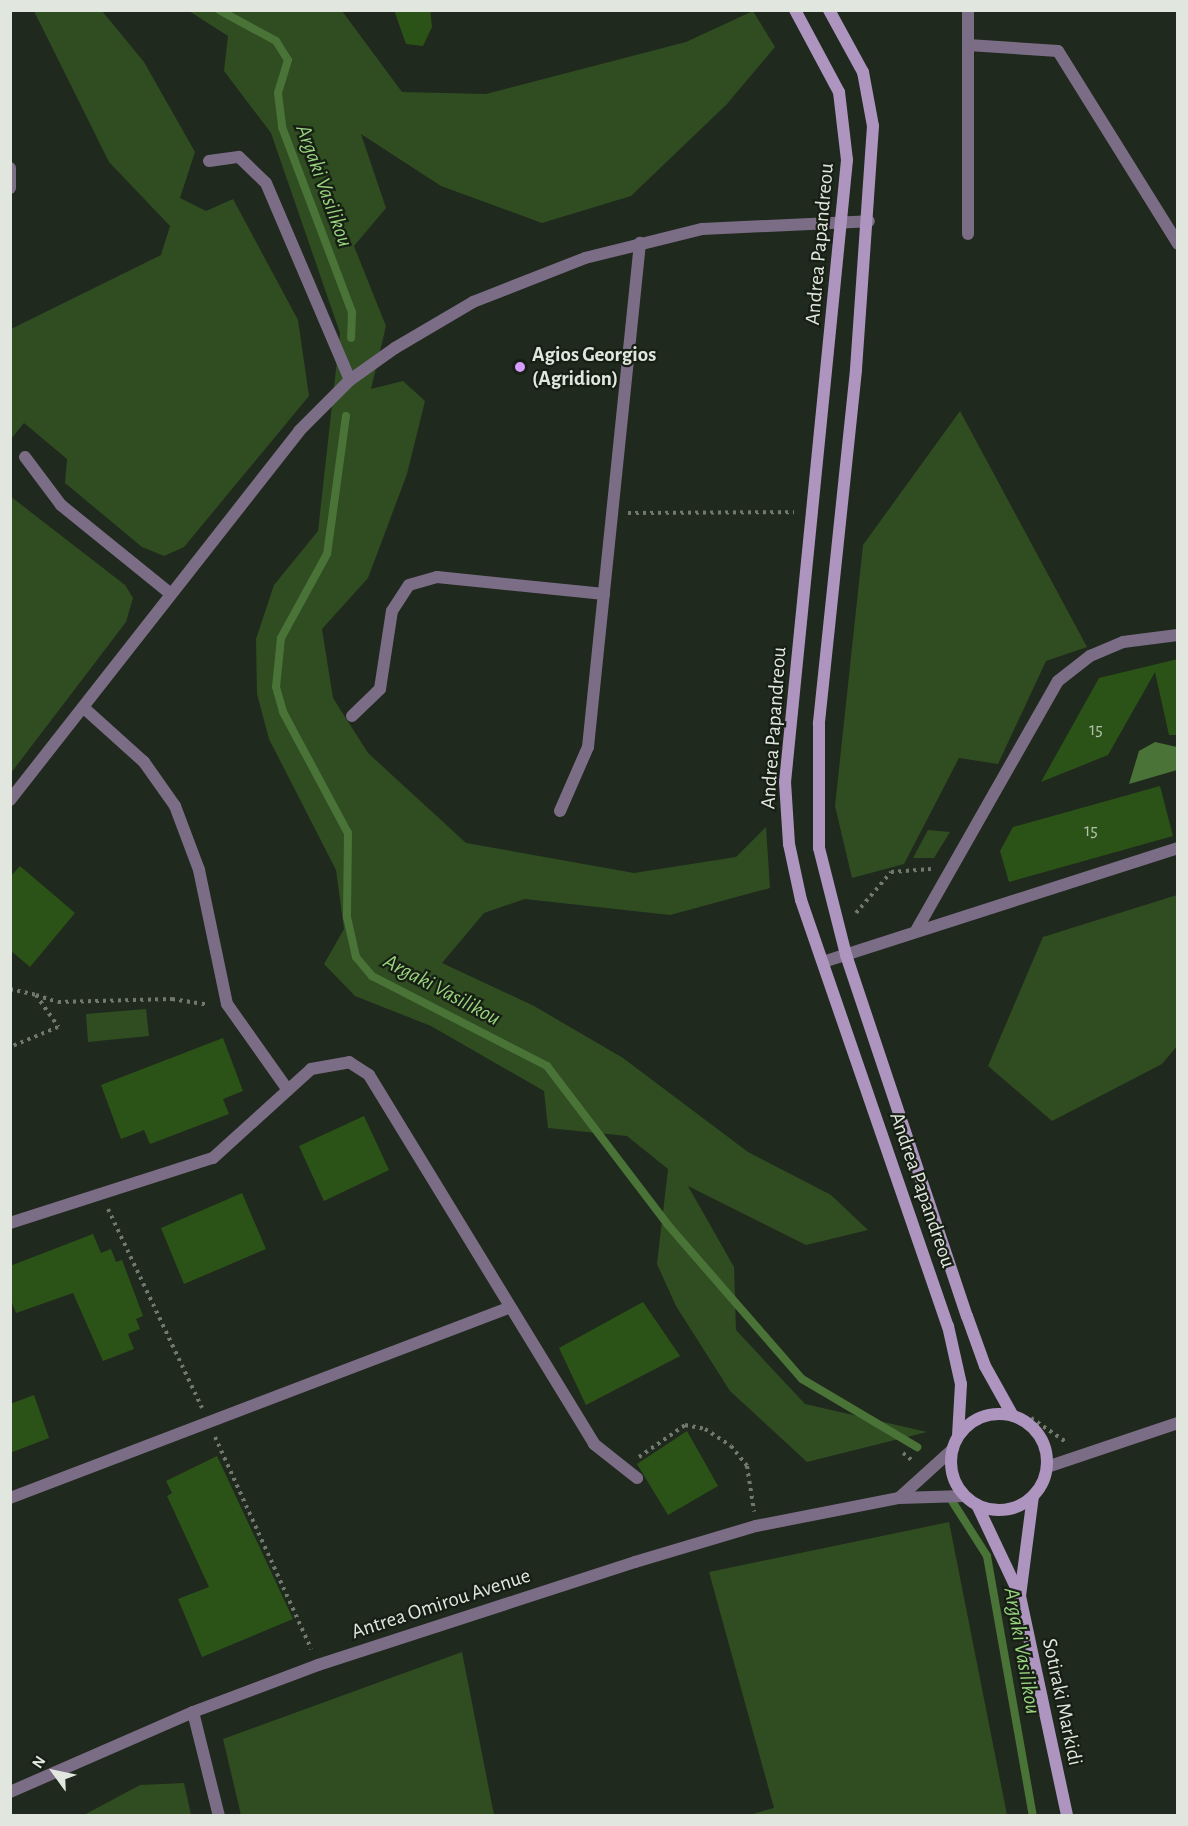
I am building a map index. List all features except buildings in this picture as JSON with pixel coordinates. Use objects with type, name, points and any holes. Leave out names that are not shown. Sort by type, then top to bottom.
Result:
[{"type":"street","name":"Andrea Papandreou","points":[[795,10],[828,66],[846,122],[848,160],[839,222],[785,782],[789,844],[823,962],[948,1326],[961,1384],[958,1436]]},
{"type":"street","name":"Andrea Papandreou","points":[[829,10],[852,48],[870,96],[869,221],[816,794],[819,848],[846,955],[974,1337],[1013,1416]]},
{"type":"street","points":[[968,10],[968,234]]},
{"type":"street","points":[[968,45],[1058,51],[1178,244]]},
{"type":"street","points":[[209,161],[239,158],[266,183],[350,381]]},
{"type":"street","points":[[10,168],[10,188]]},
{"type":"street","points":[[10,800],[299,430],[350,381],[473,302],[533,275],[640,243],[702,229],[869,221]]},
{"type":"street","points":[[560,811],[588,747],[640,243]]},
{"type":"street","points":[[25,457],[61,505],[171,594]]},
{"type":"street","points":[[352,716],[380,689],[392,611],[409,585],[437,577],[604,594]]},
{"type":"street","points":[[917,930],[1058,681],[1090,656],[1123,642],[1178,634]]},
{"type":"street","points":[[84,708],[144,762],[176,806],[199,870],[227,1004],[288,1090]]},
{"type":"street","points":[[823,962],[1178,848]]},
{"type":"street","points":[[10,1223],[213,1158],[288,1090],[324,1064],[348,1062],[369,1075],[508,1308],[594,1444],[620,1469],[637,1478]]},
{"type":"street","points":[[10,1498],[508,1308]]},
{"type":"street","points":[[898,1498],[952,1450],[958,1436],[982,1417],[1013,1416],[1042,1441],[1047,1467],[1034,1496],[1007,1510],[978,1507],[963,1496],[954,1482],[952,1450]]},
{"type":"street","points":[[1047,1467],[1178,1423]]},
{"type":"street","name":"Antrea Omirou Avenue","points":[[10,1792],[193,1712],[427,1628],[756,1526],[898,1498],[963,1496]]},
{"type":"street","name":"Sotiraki Markidi","points":[[1020,1596],[1034,1496]]},
{"type":"street","name":"Sotiraki Markidi","points":[[978,1507],[1020,1596],[1067,1815]]},
{"type":"street","points":[[193,1712],[219,1815]]},
{"type":"path","points":[[612,513],[812,512]]},
{"type":"path","points":[[855,913],[891,872],[922,866],[948,874]]},
{"type":"path","points":[[10,989],[58,1002],[172,999],[210,1005]]},
{"type":"path","points":[[10,1047],[58,1027],[36,996]]},
{"type":"path","points":[[620,1469],[685,1425],[705,1429],[731,1446],[747,1466],[756,1526]]},
{"type":"path","points":[[903,1453],[917,1464],[926,1457]]},
{"type":"shaded area","points":[[34,11],[102,11],[144,62],[195,152],[180,198],[206,211],[233,199],[298,320],[309,396],[184,547],[164,556],[142,547],[65,483],[67,459],[24,423],[11,439],[11,329],[161,255],[170,226],[109,162]]},
{"type":"shaded area","points":[[189,11],[342,11],[402,92],[486,94],[686,42],[753,11],[775,47],[727,104],[631,196],[542,223],[441,186],[361,134],[386,208],[354,246],[386,326],[371,389],[403,381],[425,401],[407,474],[368,578],[322,629],[333,698],[368,753],[466,843],[634,873],[736,857],[766,827],[770,888],[670,915],[525,899],[484,913],[442,963],[534,1006],[623,1058],[748,1152],[831,1195],[868,1230],[806,1245],[688,1186],[734,1267],[736,1330],[805,1404],[927,1432],[807,1462],[730,1391],[676,1306],[657,1264],[668,1169],[627,1136],[548,1128],[544,1091],[431,1026],[355,996],[324,964],[344,929],[336,870],[269,739],[257,694],[256,639],[274,585],[318,531],[340,333],[271,133],[224,71],[228,36]]},
{"type":"shaded area","points":[[960,411],[1087,647],[1046,661],[998,764],[959,758],[904,864],[852,878],[835,806],[863,545]]},
{"type":"shaded area","points":[[10,496],[125,585],[133,598],[126,622],[11,773]]},
{"type":"shaded area","points":[[1155,742],[1177,747],[1177,770],[1129,784],[1139,751]]},
{"type":"shaded area","points":[[928,830],[950,832],[934,858],[913,858]]},
{"type":"shaded area","points":[[1177,895],[1177,1046],[1162,1064],[1052,1121],[988,1066],[1043,937]]},
{"type":"shaded area","points":[[146,1009],[149,1036],[88,1042],[86,1014]]},
{"type":"shaded area","points":[[949,1522],[1007,1815],[749,1815],[774,1808],[709,1572]]},
{"type":"shaded area","points":[[462,1652],[494,1815],[241,1815],[223,1739]]},
{"type":"shaded area","points":[[184,1783],[191,1815],[84,1815],[140,1785]]},
{"type":"waterway","name":"Argaki Vasilikou","points":[[219,10],[276,41],[288,60],[278,93],[282,127],[352,312],[351,338]]},
{"type":"waterway","name":"Argaki Vasilikou","points":[[346,416],[327,554],[281,638],[276,687],[283,712],[348,833],[347,917],[356,957],[372,976],[547,1066],[668,1225],[802,1379],[917,1447]]},
{"type":"waterway","name":"Argaki Vasilikou","points":[[952,1501],[987,1556],[1033,1816]]},
{"type":"place","name":"Agios Georgios (Agridion)","points":[[520,367]]}]
